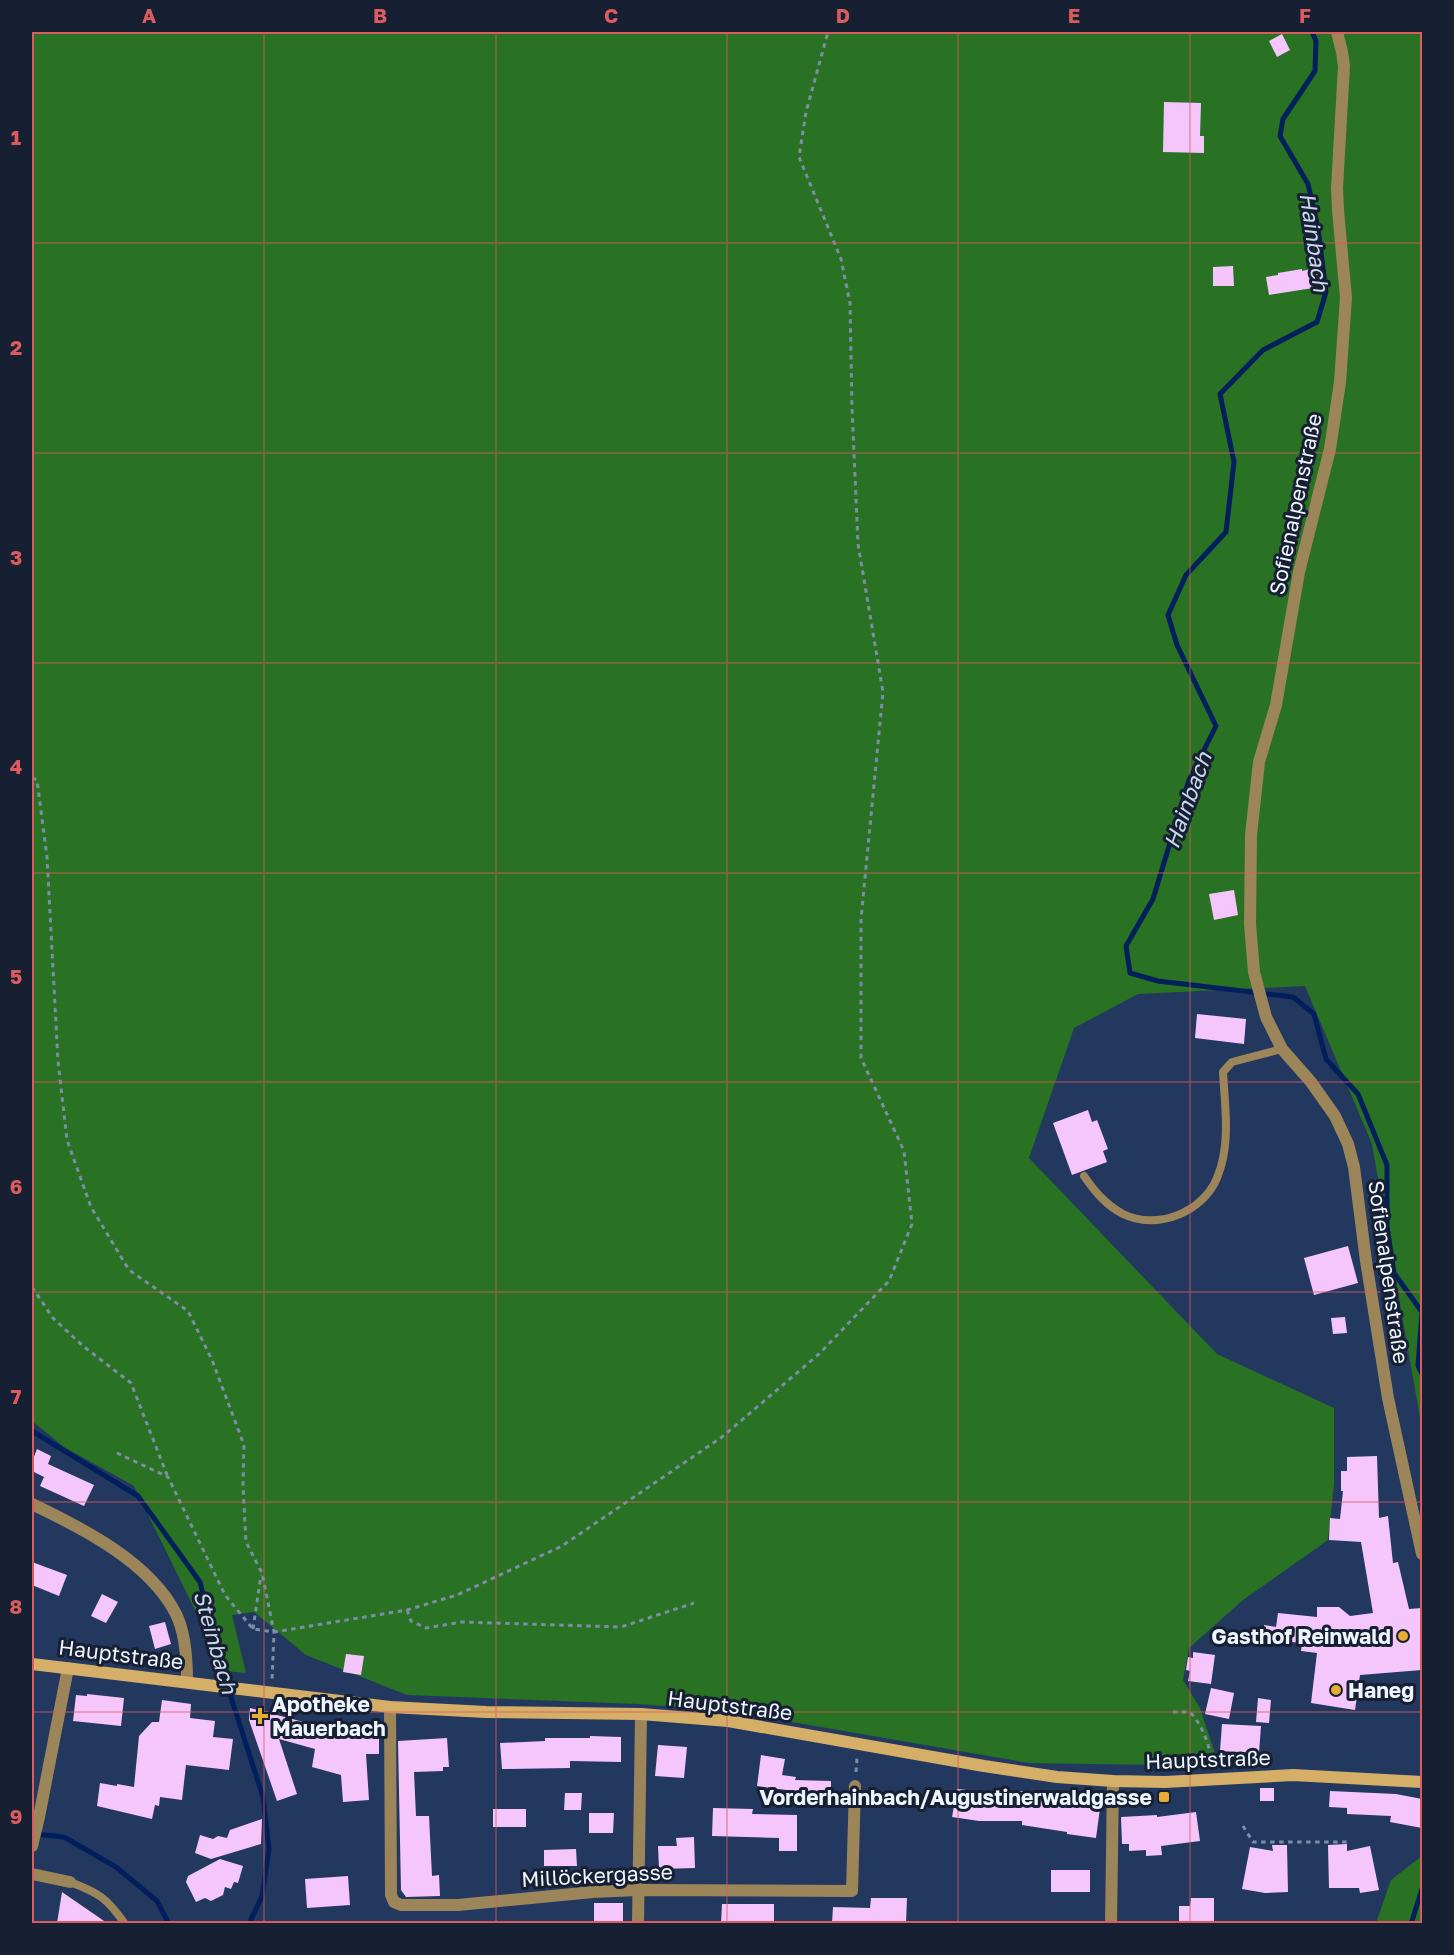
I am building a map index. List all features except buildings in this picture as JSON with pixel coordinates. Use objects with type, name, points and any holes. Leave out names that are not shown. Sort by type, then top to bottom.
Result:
[{"type":"main road","name":"Hauptstraße","points":[[32,1664],[390,1707],[486,1712],[640,1714],[728,1721],[1057,1777],[1165,1782],[1293,1775],[1422,1782]]},
{"type":"street","name":"Sofienalpenstraße","points":[[1337,32],[1344,66],[1338,210],[1346,298],[1340,382],[1330,449],[1299,572],[1276,705],[1259,762],[1251,835],[1250,924],[1256,983],[1266,1017],[1282,1049],[1335,1116],[1348,1144],[1354,1167],[1366,1261],[1388,1398],[1422,1554]]},
{"type":"street","points":[[32,1504],[90,1533],[129,1561],[156,1587],[176,1615],[187,1658],[187,1682]]},
{"type":"street","points":[[32,1846],[68,1668]]},
{"type":"street","name":"Millöckergasse","points":[[390,1707],[391,1895],[394,1902],[401,1905],[459,1905],[638,1890],[852,1891],[855,1786]]},
{"type":"street","points":[[638,1923],[640,1714]]},
{"type":"street","points":[[1111,1923],[1113,1781]]},
{"type":"street","points":[[32,1874],[70,1882]]},
{"type":"lane","points":[[1084,1176],[1104,1202],[1136,1219],[1165,1218],[1181,1215],[1193,1209],[1204,1199],[1216,1180],[1222,1162],[1226,1134],[1223,1072],[1232,1062],[1282,1049]]},
{"type":"lane","points":[[70,1882],[92,1890],[111,1904],[125,1923]]},
{"type":"path","points":[[32,1287],[53,1318],[83,1346],[131,1383],[168,1477],[225,1595],[253,1629],[274,1632],[407,1610],[457,1596],[562,1546],[722,1437],[819,1354],[889,1281],[912,1224],[904,1151],[861,1058],[861,919],[883,692],[858,544],[850,303],[841,259],[799,157],[806,112],[828,32]]},
{"type":"path","points":[[32,778],[37,780],[47,857],[58,1061],[67,1140],[91,1207],[129,1270],[188,1311],[212,1360],[244,1445],[243,1486],[246,1542],[262,1573],[274,1632],[271,1693]]},
{"type":"path","points":[[117,1453],[168,1477]]},
{"type":"path","points":[[253,1629],[262,1573]]},
{"type":"path","points":[[407,1610],[411,1621],[426,1628],[462,1622],[621,1627],[694,1603]]},
{"type":"path","points":[[1173,1712],[1190,1712],[1196,1718],[1208,1742],[1217,1779]]},
{"type":"path","points":[[855,1786],[859,1744]]},
{"type":"path","points":[[1243,1826],[1253,1842],[1348,1842]]},
{"type":"green space","points":[[32,32],[1422,32],[1422,1429],[1372,1144],[1305,986],[1138,994],[1074,1028],[1029,1158],[1217,1354],[1334,1408],[1334,1484],[1328,1540],[1243,1600],[1189,1648],[1183,1680],[1200,1708],[1219,1766],[1029,1763],[786,1721],[764,1713],[638,1704],[407,1695],[306,1655],[254,1612],[232,1615],[246,1673],[225,1671],[134,1486],[64,1447],[32,1421]]},
{"type":"green space","points":[[1422,1856],[1422,1923],[1376,1923],[1391,1880]]},
{"type":"waterway","name":"Hainbach","points":[[1312,32],[1316,41],[1315,71],[1283,119],[1280,136],[1308,184],[1318,228],[1326,292],[1317,322],[1263,350],[1220,394],[1234,462],[1226,532],[1186,575],[1168,615],[1177,645],[1216,726],[1189,780],[1153,899],[1126,946],[1130,973],[1158,981],[1293,997],[1314,1014],[1326,1059],[1358,1094],[1387,1165],[1387,1226],[1394,1273],[1422,1312],[1418,1366],[1422,1374]]},
{"type":"waterway","name":"Steinbach","points":[[32,1431],[138,1496],[200,1582],[219,1660],[263,1797],[269,1849],[262,1896],[249,1924]]},
{"type":"waterway","points":[[36,1834],[64,1837],[116,1867],[157,1901],[169,1924]]},
{"type":"waterway","name":"Hainbach","points":[[1411,1924],[1422,1889]]},
{"type":"place","name":"Gasthof Reinwald","points":[[1403,1636]]},
{"type":"place","name":"Haneg","points":[[1336,1690]]},
{"type":"place","name":"Apotheke Mauerbach","points":[[260,1716]]},
{"type":"place","name":"Vorderhainbach/Augustinerwaldgasse","points":[[1164,1797]]}]
